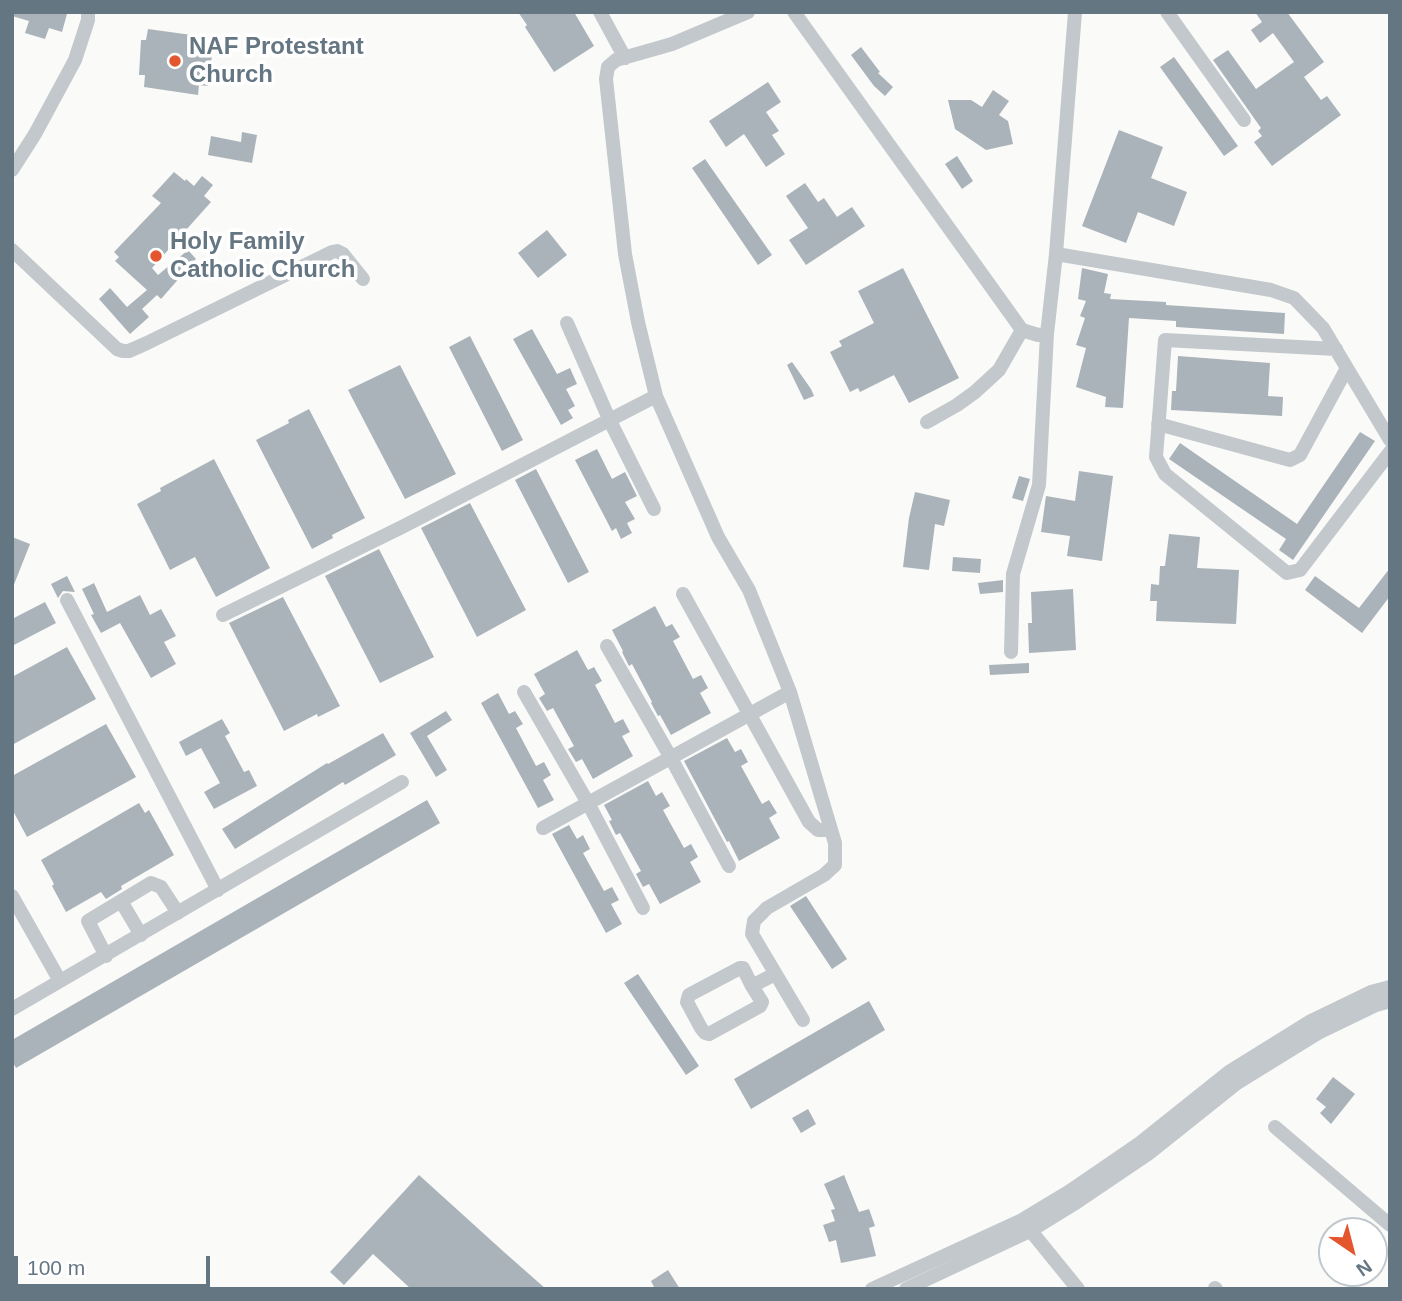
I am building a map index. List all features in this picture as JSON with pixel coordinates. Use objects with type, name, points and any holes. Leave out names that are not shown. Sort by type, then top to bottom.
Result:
[{"type":"street","points":[[12,170],[75,60],[88,12]]},
{"type":"street","points":[[600,12],[625,58]]},
{"type":"street","points":[[748,12],[671,44],[616,60],[608,67],[606,79],[625,254],[656,396],[718,537],[748,590],[790,692],[835,843],[835,865],[824,875],[766,908],[754,921],[752,934],[803,1020]]},
{"type":"street","points":[[794,12],[1022,330],[1038,335],[1047,334]]},
{"type":"street","points":[[1010,652],[1013,574],[1040,485],[1047,334],[1075,12]]},
{"type":"street","points":[[1167,12],[1244,120]]},
{"type":"street","points":[[12,250],[117,349],[123,351],[147,343],[332,252],[343,254],[363,279]]},
{"type":"street","points":[[1056,254],[1271,290],[1294,298],[1323,328],[1390,440]]},
{"type":"street","points":[[567,323],[610,421],[654,509]]},
{"type":"street","points":[[927,422],[975,392],[999,370],[1022,330]]},
{"type":"street","points":[[1336,349],[1165,340],[1156,457],[1165,474],[1287,573],[1300,570],[1390,452]]},
{"type":"street","points":[[1158,424],[1290,460],[1300,455],[1347,368]]},
{"type":"street","points":[[223,615],[402,527],[656,396]]},
{"type":"street","points":[[683,594],[809,822],[818,830],[831,830]]},
{"type":"street","points":[[66,600],[218,890]]},
{"type":"street","points":[[607,646],[729,866]]},
{"type":"street","points":[[524,692],[588,803],[643,908]]},
{"type":"street","points":[[542,828],[790,692]]},
{"type":"street","points":[[12,1009],[402,782]]},
{"type":"street","points":[[106,956],[88,921],[151,883],[161,887],[177,914]]},
{"type":"street","points":[[12,897],[60,981]]},
{"type":"street","points":[[121,901],[141,935]]},
{"type":"street","points":[[741,968],[752,986],[762,1002],[760,1006],[709,1034],[701,1028],[687,1002],[689,995],[741,968]]},
{"type":"street","points":[[752,986],[775,974]]},
{"type":"street","points":[[906,1289],[1026,1225],[1140,1143],[1229,1072],[1311,1021],[1371,992],[1390,987]]},
{"type":"street","points":[[872,1289],[1077,1202],[1148,1154],[1237,1083],[1318,1033],[1390,1001]]},
{"type":"street","points":[[1275,1127],[1390,1225]]},
{"type":"street","points":[[1026,1225],[1078,1289]]},
{"type":"building","points":[[12,12],[67,14],[62,32],[49,28],[45,39],[25,33],[29,21],[12,16]]},
{"type":"building","points":[[518,12],[574,12],[594,46],[554,72]]},
{"type":"building","points":[[1255,12],[1287,12],[1324,62],[1304,77],[1321,100],[1327,96],[1341,115],[1272,166],[1254,142],[1262,136],[1258,131],[1261,128],[1213,60],[1228,50],[1256,89],[1294,62],[1273,33],[1260,43],[1251,30],[1262,22]]},
{"type":"building","name":"NAF Protestant Church","points":[[148,29],[206,37],[205,45],[213,47],[208,86],[199,85],[198,95],[144,87],[145,75],[139,75],[141,40],[146,40]]},
{"type":"building","points":[[861,47],[880,72],[878,73],[893,87],[885,96],[851,55]]},
{"type":"building","points":[[1174,57],[1238,146],[1224,156],[1160,67]]},
{"type":"building","points":[[768,82],[781,102],[766,112],[779,131],[772,135],[785,154],[766,167],[744,134],[726,147],[709,121]]},
{"type":"building","points":[[993,90],[1009,101],[999,115],[1008,121],[1013,144],[986,150],[955,129],[948,100],[971,100],[982,107]]},
{"type":"building","points":[[1119,130],[1163,147],[1151,178],[1187,192],[1174,226],[1138,212],[1126,243],[1082,226]]},
{"type":"building","points":[[242,132],[257,135],[252,163],[208,155],[211,136],[241,142]]},
{"type":"building","points":[[957,156],[973,181],[962,189],[945,164]]},
{"type":"building","points":[[705,159],[772,255],[758,265],[692,168]]},
{"type":"building","points":[[174,172],[194,186],[202,176],[213,185],[204,196],[211,202],[152,268],[158,275],[188,250],[196,259],[161,299],[157,295],[142,309],[149,317],[130,334],[99,299],[110,288],[127,307],[147,290],[115,261],[119,257],[114,252],[161,203],[152,196]]},
{"type":"building","points":[[805,183],[818,202],[824,198],[837,217],[852,207],[865,226],[806,265],[789,240],[808,228],[786,196]]},
{"type":"building","points":[[547,230],[567,255],[538,278],[518,253]]},
{"type":"building","points":[[903,268],[959,378],[909,403],[894,375],[860,392],[858,388],[850,392],[830,352],[842,346],[839,341],[874,323],[858,291]]},
{"type":"building","points":[[1082,268],[1108,274],[1104,293],[1111,294],[1110,299],[1285,313],[1284,334],[1176,327],[1176,321],[1129,318],[1123,408],[1105,407],[1106,397],[1076,387],[1086,348],[1076,345],[1085,318],[1080,316],[1086,301],[1078,299]]},
{"type":"building","points":[[532,329],[557,374],[570,368],[577,384],[566,389],[575,406],[568,410],[573,418],[561,425],[513,339]]},
{"type":"building","points":[[470,336],[523,440],[502,451],[449,347]]},
{"type":"building","points":[[1178,356],[1270,363],[1268,396],[1283,397],[1282,416],[1171,410],[1172,391],[1176,391]]},
{"type":"building","points":[[792,362],[814,396],[804,400],[787,365]]},
{"type":"building","points":[[400,365],[456,474],[405,499],[348,390]]},
{"type":"building","points":[[309,409],[365,518],[312,549],[256,440]]},
{"type":"building","points":[[1360,432],[1375,441],[1293,560],[1279,550],[1286,539],[1169,459],[1180,443],[1297,524]]},
{"type":"building","points":[[597,449],[612,479],[625,472],[637,496],[625,502],[635,519],[627,523],[632,533],[621,539],[616,528],[612,531],[575,460]]},
{"type":"building","points":[[214,459],[270,568],[216,597],[195,557],[170,570],[137,504],[161,491],[160,488]]},
{"type":"building","points":[[536,469],[589,572],[568,583],[515,480]]},
{"type":"building","points":[[1079,471],[1113,476],[1102,561],[1067,556],[1070,536],[1041,532],[1046,496],[1075,501]]},
{"type":"building","points":[[1019,476],[1030,479],[1023,501],[1012,498]]},
{"type":"building","points":[[915,492],[950,500],[944,526],[935,524],[929,570],[903,567]]},
{"type":"building","points":[[470,503],[526,610],[477,637],[421,528]]},
{"type":"building","points":[[1169,534],[1200,537],[1197,568],[1239,570],[1236,624],[1156,621],[1157,601],[1150,601],[1151,584],[1159,585],[1160,566],[1165,566]]},
{"type":"building","points":[[12,537],[30,544],[13,587],[12,587]]},
{"type":"building","points":[[379,549],[434,657],[380,683],[325,576]]},
{"type":"building","points":[[953,557],[981,559],[980,573],[952,571]]},
{"type":"building","points":[[1390,568],[1390,596],[1362,633],[1305,590],[1315,576],[1359,608]]},
{"type":"building","points":[[67,576],[75,592],[63,591],[58,598],[51,584]]},
{"type":"building","points":[[1003,580],[1003,592],[980,594],[978,583]]},
{"type":"building","points":[[94,583],[107,612],[140,595],[150,615],[161,609],[176,636],[164,642],[176,664],[151,678],[120,623],[101,633],[82,589]]},
{"type":"building","points":[[1073,589],[1076,650],[1029,653],[1031,592]]},
{"type":"building","points":[[283,597],[340,706],[284,731],[229,623]]},
{"type":"building","points":[[45,602],[56,623],[12,646],[12,619]]},
{"type":"building","points":[[655,606],[666,627],[672,624],[680,637],[673,641],[693,679],[701,675],[708,688],[700,693],[711,713],[671,735],[660,715],[658,716],[632,664],[629,666],[612,630]]},
{"type":"building","points":[[67,647],[96,699],[12,745],[12,677]]},
{"type":"building","points":[[577,650],[588,670],[594,667],[602,681],[595,685],[615,723],[623,719],[630,732],[622,736],[633,756],[593,779],[582,759],[576,762],[568,749],[574,746],[553,708],[547,711],[539,698],[545,694],[534,674]]},
{"type":"building","points":[[1029,663],[1029,673],[990,675],[989,665]]},
{"type":"building","points":[[498,693],[509,714],[515,711],[523,724],[516,728],[536,766],[544,762],[551,775],[543,780],[554,800],[538,808],[481,703]]},
{"type":"building","points":[[446,711],[452,720],[427,736],[447,770],[436,777],[410,733]]},
{"type":"building","points":[[222,719],[230,733],[225,736],[244,772],[249,770],[257,786],[214,809],[204,792],[220,783],[201,748],[186,756],[179,742]]},
{"type":"building","points":[[106,724],[136,777],[27,837],[12,809],[12,776]]},
{"type":"building","points":[[383,733],[396,755],[345,785],[343,782],[235,849],[222,829],[327,763]]},
{"type":"building","points":[[727,738],[735,752],[741,749],[748,762],[741,766],[762,804],[769,800],[777,813],[769,818],[780,838],[739,861],[684,761]]},
{"type":"building","points":[[648,781],[656,796],[662,792],[670,806],[663,810],[684,848],[691,844],[698,857],[690,862],[701,882],[660,904],[649,884],[643,887],[636,874],[641,871],[620,833],[616,835],[604,805]]},
{"type":"building","points":[[427,800],[440,823],[16,1068],[12,1061],[12,1040]]},
{"type":"building","points":[[139,803],[145,813],[149,810],[174,855],[121,886],[122,889],[106,899],[101,892],[66,912],[41,860]]},
{"type":"building","points":[[569,825],[577,839],[583,835],[590,849],[583,853],[604,891],[612,887],[619,900],[611,904],[622,924],[606,933],[552,834]]},
{"type":"building","points":[[806,896],[847,959],[832,969],[790,906]]},
{"type":"building","points":[[638,974],[699,1066],[686,1075],[624,983]]},
{"type":"building","points":[[869,1001],[885,1030],[751,1109],[734,1079]]},
{"type":"building","points":[[1333,1077],[1355,1094],[1331,1124],[1320,1113],[1326,1107],[1316,1099]]},
{"type":"building","points":[[808,1109],[816,1124],[801,1133],[792,1118]]},
{"type":"building","points":[[419,1175],[546,1289],[411,1289],[373,1254],[344,1285],[330,1272]]},
{"type":"building","points":[[844,1175],[859,1212],[869,1209],[875,1226],[869,1228],[876,1256],[841,1263],[836,1240],[829,1242],[823,1225],[835,1221],[831,1210],[835,1209],[824,1184]]},
{"type":"building","points":[[668,1270],[680,1289],[655,1289],[651,1281]]},
{"type":"place","name":"NAF Protestant Church","points":[[175,61]]},
{"type":"place","name":"Holy Family Catholic Church","points":[[156,256]]}]
